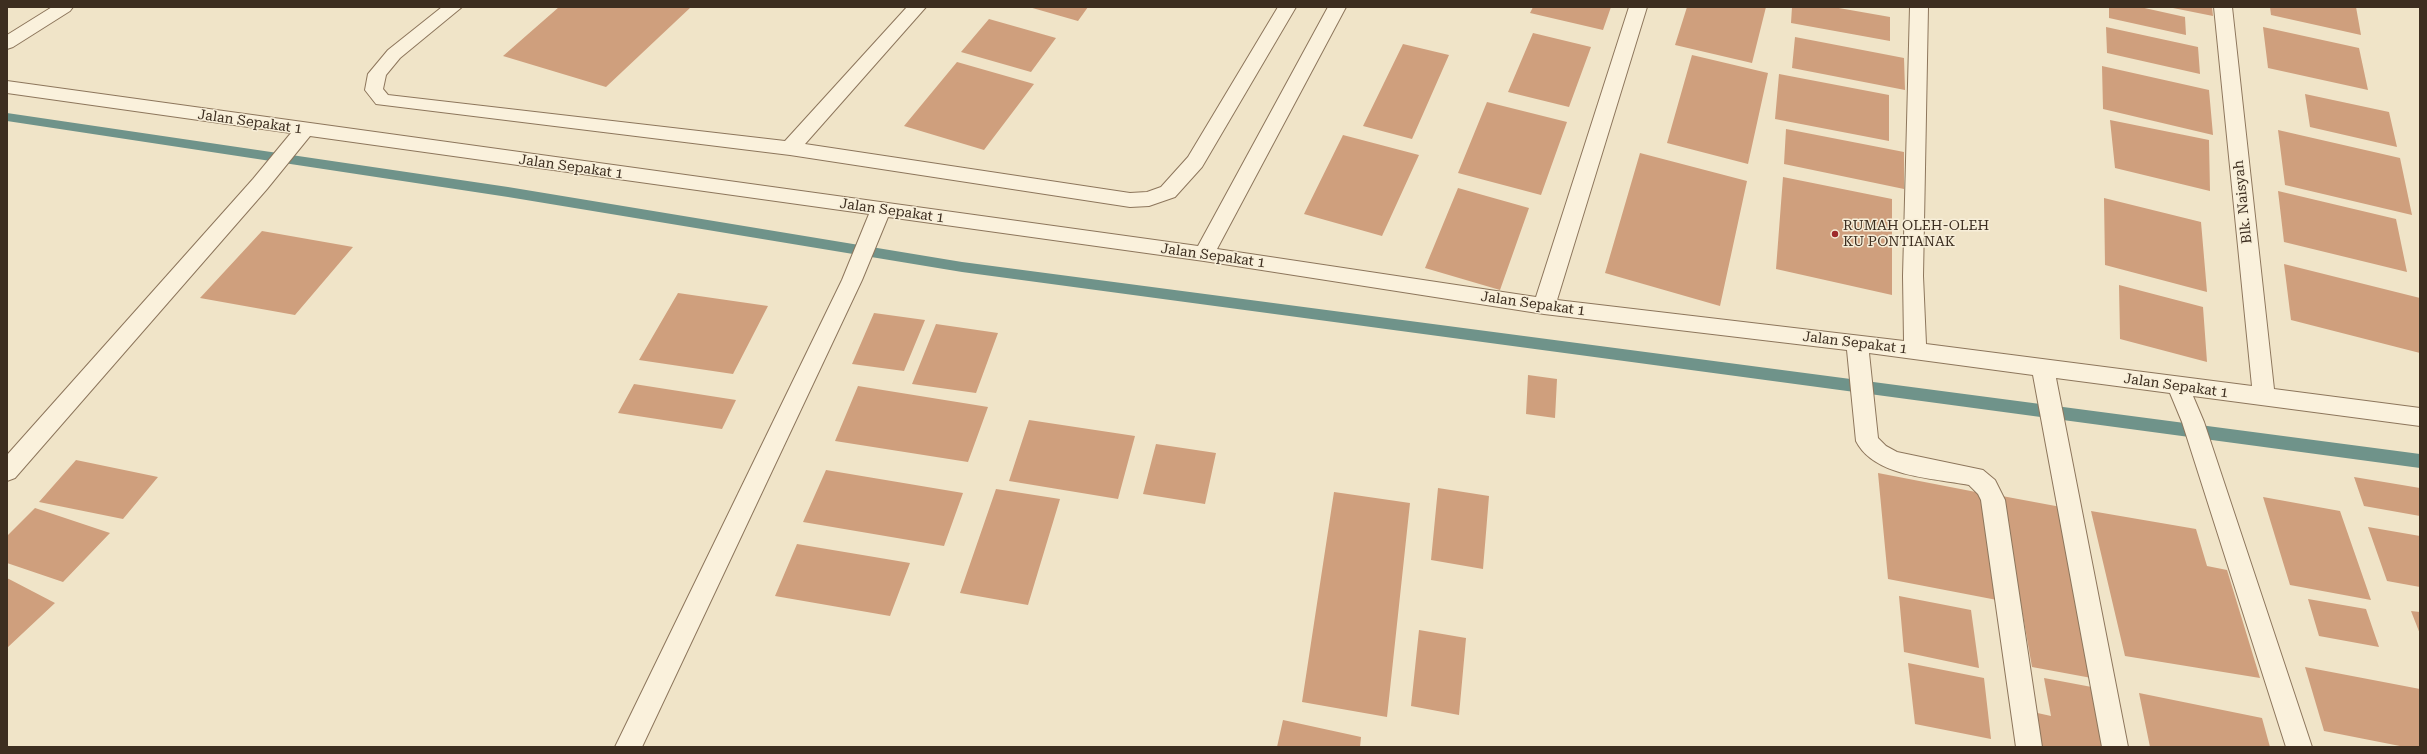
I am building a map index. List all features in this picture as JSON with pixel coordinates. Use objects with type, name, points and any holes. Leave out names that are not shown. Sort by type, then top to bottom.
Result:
[{"type":"street","points":[[7,43],[64,7]]},
{"type":"street","points":[[453,7],[394,54],[376,74],[374,90],[383,100],[790,148],[1130,200],[1149,199],[1168,192],[1195,162],[1287,7]]},
{"type":"street","points":[[790,148],[917,7]]},
{"type":"street","points":[[1204,254],[1337,7]]},
{"type":"street","points":[[1544,306],[1638,7]]},
{"type":"street","points":[[1915,351],[1913,276],[1919,7]]},
{"type":"street","name":"Blk. Naisyah","points":[[2223,7],[2264,397]]},
{"type":"street","name":"Jalan Sepakat 1","points":[[7,88],[1204,254],[1544,306],[1857,343],[2420,417]]},
{"type":"street","points":[[7,471],[260,184],[304,130]]},
{"type":"street","points":[[628,747],[852,280],[881,210]]},
{"type":"street","points":[[1857,343],[1867,441],[1878,453],[1892,461],[1975,477],[1987,487],[1993,500],[2029,747]]},
{"type":"street","points":[[2043,368],[2058,439],[2115,747]]},
{"type":"street","points":[[2178,386],[2193,422],[2300,747]]},
{"type":"building","points":[[559,7],[691,7],[606,87],[503,56]]},
{"type":"building","points":[[1029,7],[1088,7],[1078,21]]},
{"type":"building","points":[[1533,7],[1611,7],[1603,30],[1530,13]]},
{"type":"building","points":[[1687,7],[1766,7],[1752,63],[1675,45]]},
{"type":"building","points":[[1792,7],[1833,7],[1890,17],[1890,41],[1791,23]]},
{"type":"building","points":[[2109,7],[2140,7],[2185,17],[2186,35],[2109,18]]},
{"type":"building","points":[[2212,7],[2213,16],[2173,8]]},
{"type":"building","points":[[2270,7],[2356,7],[2361,35],[2271,15]]},
{"type":"building","points":[[989,19],[1056,38],[1031,72],[961,52]]},
{"type":"building","points":[[2106,27],[2198,47],[2200,74],[2107,53]]},
{"type":"building","points":[[2263,27],[2359,48],[2368,90],[2268,68]]},
{"type":"building","points":[[1533,33],[1591,47],[1569,107],[1508,92]]},
{"type":"building","points":[[1795,37],[1904,58],[1905,90],[1792,68]]},
{"type":"building","points":[[1403,44],[1449,55],[1412,139],[1363,126]]},
{"type":"building","points":[[1692,55],[1768,73],[1748,164],[1667,143]]},
{"type":"building","points":[[957,62],[1034,84],[984,150],[904,126]]},
{"type":"building","points":[[2102,66],[2209,90],[2213,135],[2103,109]]},
{"type":"building","points":[[1779,74],[1889,95],[1889,141],[1775,119]]},
{"type":"building","points":[[2305,94],[2389,112],[2397,147],[2310,127]]},
{"type":"building","points":[[1487,102],[1567,122],[1541,195],[1458,173]]},
{"type":"building","points":[[2110,120],[2209,140],[2210,191],[2115,168]]},
{"type":"building","points":[[1786,129],[1904,152],[1904,189],[1784,164]]},
{"type":"building","points":[[2278,130],[2400,158],[2412,215],[2285,185]]},
{"type":"building","points":[[1343,135],[1419,155],[1382,236],[1304,214]]},
{"type":"building","points":[[1640,153],[1747,181],[1720,306],[1605,273]]},
{"type":"building","name":"RUMAH OLEH-OLEH KU PONTIANAK","points":[[1783,177],[1892,199],[1892,295],[1776,269]]},
{"type":"building","points":[[1458,188],[1529,208],[1500,290],[1425,268]]},
{"type":"building","points":[[2278,191],[2396,219],[2407,272],[2284,242]]},
{"type":"building","points":[[2104,198],[2201,222],[2207,292],[2105,265]]},
{"type":"building","points":[[262,231],[353,247],[295,315],[200,298]]},
{"type":"building","points":[[2284,264],[2420,298],[2420,353],[2291,320]]},
{"type":"building","points":[[2119,285],[2203,307],[2207,362],[2120,339]]},
{"type":"building","points":[[678,293],[768,306],[733,374],[639,360]]},
{"type":"building","points":[[874,313],[925,320],[904,371],[852,364]]},
{"type":"building","points":[[936,324],[998,333],[976,393],[912,384]]},
{"type":"building","points":[[1528,375],[1557,379],[1555,418],[1526,414]]},
{"type":"building","points":[[634,384],[736,400],[722,429],[618,413]]},
{"type":"building","points":[[858,386],[988,407],[968,462],[835,441]]},
{"type":"building","points":[[1029,420],[1135,436],[1118,499],[1009,481]]},
{"type":"building","points":[[1156,444],[1216,453],[1205,504],[1143,494]]},
{"type":"building","points":[[76,460],[158,477],[123,519],[39,502]]},
{"type":"building","points":[[826,470],[963,493],[944,546],[803,522]]},
{"type":"building","points":[[1878,473],[1981,493],[1997,600],[1888,579]]},
{"type":"building","points":[[2354,477],[2420,488],[2420,516],[2364,506]]},
{"type":"building","points":[[1438,488],[1489,496],[1483,569],[1431,560]]},
{"type":"building","points":[[996,489],[1060,499],[1028,605],[960,593]]},
{"type":"building","points":[[1334,492],[1410,503],[1387,717],[1302,702]]},
{"type":"building","points":[[2002,496],[2061,507],[2097,679],[2032,667]]},
{"type":"building","points":[[2263,497],[2340,511],[2371,600],[2290,585]]},
{"type":"building","points":[[35,508],[110,533],[63,582],[7,563],[7,536]]},
{"type":"building","points":[[2091,511],[2196,529],[2207,566],[2227,570],[2260,678],[2125,656]]},
{"type":"building","points":[[2368,527],[2420,536],[2420,587],[2387,581]]},
{"type":"building","points":[[797,544],[910,563],[890,616],[775,596]]},
{"type":"building","points":[[7,578],[55,603],[7,648]]},
{"type":"building","points":[[1899,596],[1971,610],[1979,668],[1904,652]]},
{"type":"building","points":[[2308,599],[2366,609],[2379,647],[2319,636]]},
{"type":"building","points":[[2411,611],[2420,612],[2420,634]]},
{"type":"building","points":[[1419,630],[1466,638],[1459,715],[1411,706]]},
{"type":"building","points":[[1908,663],[1984,678],[1991,739],[1915,724]]},
{"type":"building","points":[[2305,667],[2420,689],[2420,747],[2405,747],[2324,731]]},
{"type":"building","points":[[2044,678],[2097,688],[2110,747],[2039,747],[2033,712],[2051,716]]},
{"type":"building","points":[[2139,693],[2262,718],[2270,747],[2150,747]]},
{"type":"building","points":[[1283,720],[1361,737],[1360,747],[1277,747]]},
{"type":"waterway","points":[[7,117],[508,192],[962,267],[2420,461]]},
{"type":"place","name":"RUMAH OLEH-OLEH KU PONTIANAK","points":[[1835,234]]}]
